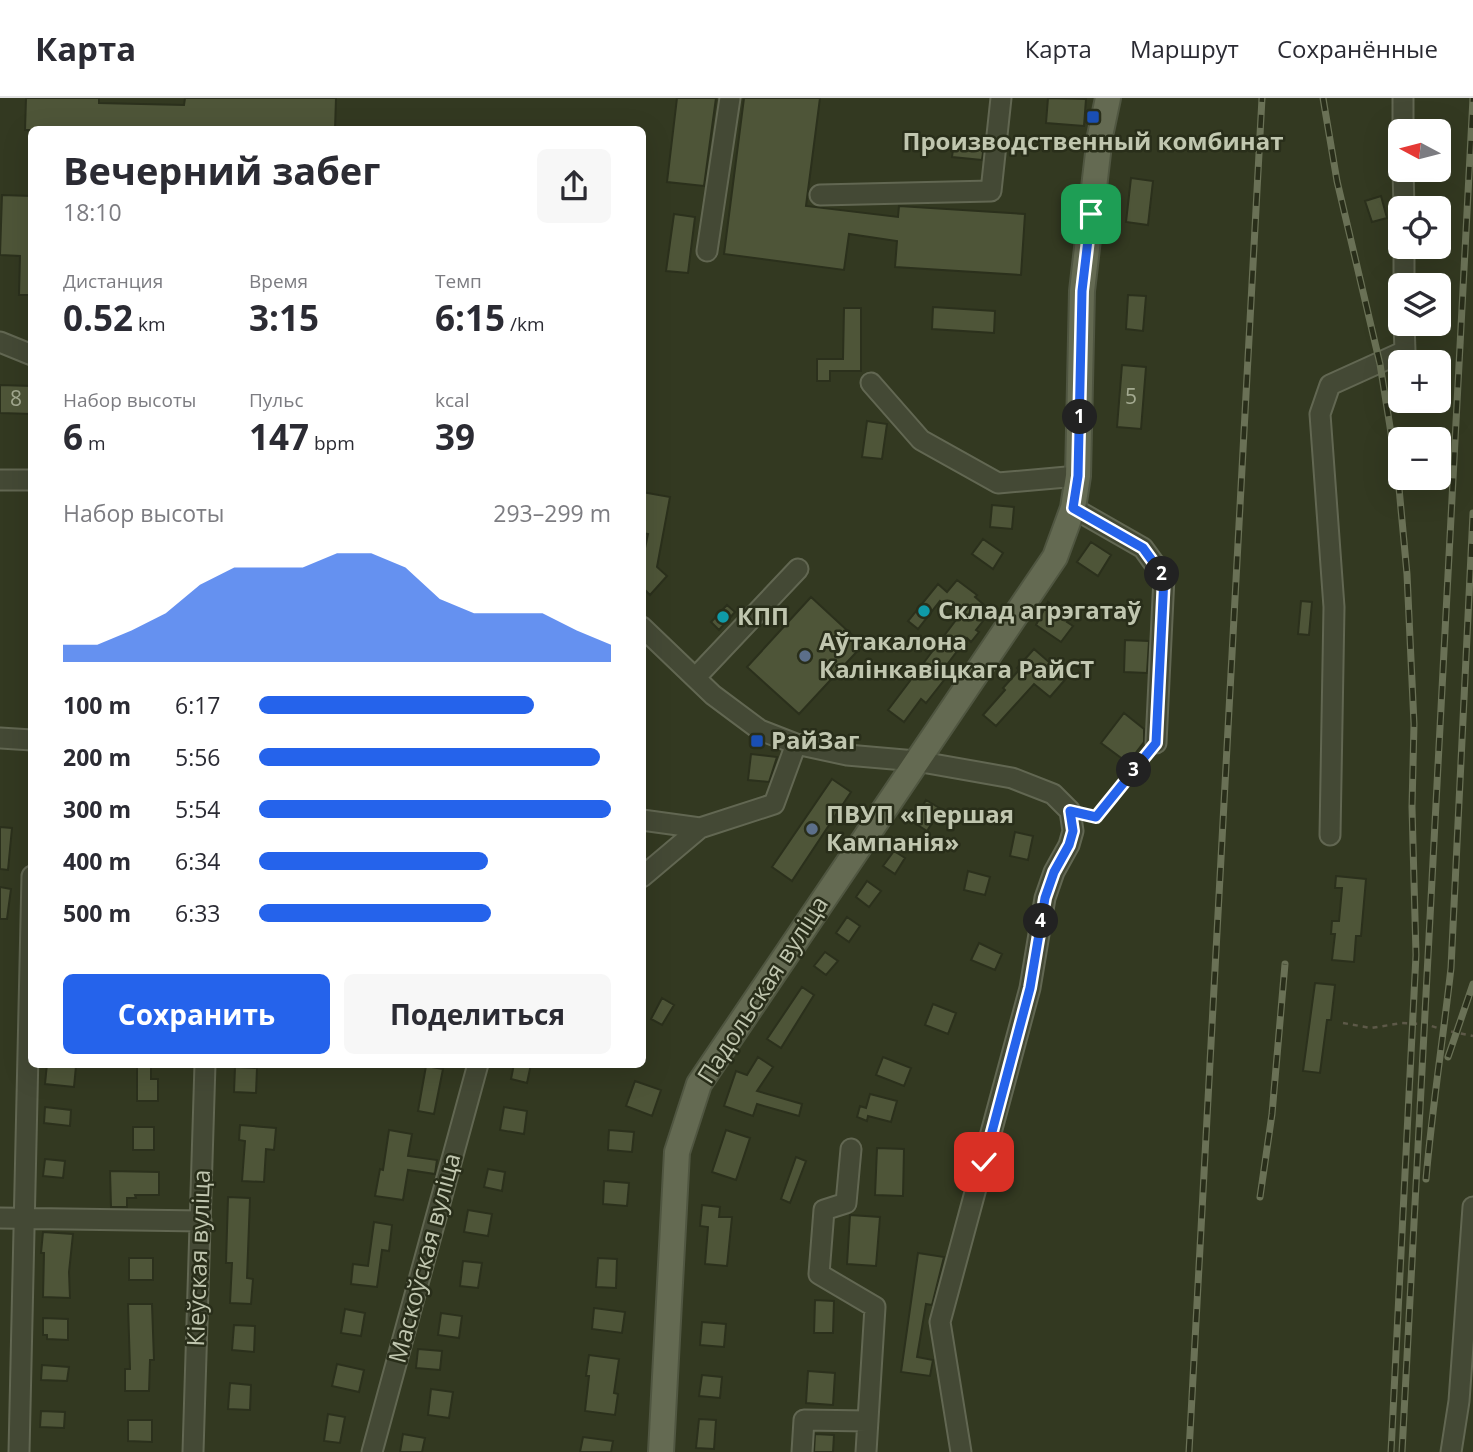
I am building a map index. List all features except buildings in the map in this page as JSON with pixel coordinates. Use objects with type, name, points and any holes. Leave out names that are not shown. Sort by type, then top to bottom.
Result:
[{"type":"main road","name":"Падольская вуліца","points":[[661,1452],[677,1152],[699,1084],[1055,557],[1073,508],[1078,476],[1082,291],[1100,136],[1108,98]]},
{"type":"street","points":[[707,251],[730,98]]},
{"type":"street","points":[[820,195],[991,191],[1002,98]]},
{"type":"street","points":[[1403,98],[1403,119]]},
{"type":"street","points":[[1330,835],[1334,607],[1320,414],[1330,385],[1405,351],[1405,336]]},
{"type":"street","points":[[0,342],[28,353]]},
{"type":"street","points":[[871,383],[921,440],[998,483],[1078,476]]},
{"type":"street","points":[[0,480],[28,480]]},
{"type":"street","points":[[1073,508],[1143,548],[1164,577],[1156,743]]},
{"type":"street","points":[[696,677],[798,569]]},
{"type":"street","points":[[646,631],[713,695],[760,730],[796,744],[847,755],[916,761],[1012,778],[1053,794],[1070,811],[1073,831],[1045,898],[1030,988],[940,1322],[961,1452]]},
{"type":"street","points":[[0,738],[28,740]]},
{"type":"street","points":[[646,874],[700,828],[774,804],[796,744]]},
{"type":"street","points":[[646,821],[700,828]]},
{"type":"street","points":[[19,1452],[28,1013]]},
{"type":"street","name":"Кіеўская вуліца","points":[[193,1452],[205,1068]]},
{"type":"street","name":"Маскоўская вуліца","points":[[372,1452],[477,1068]]},
{"type":"street","points":[[850,1149],[846,1203],[824,1210],[819,1274],[875,1307],[866,1452]]},
{"type":"street","points":[[1451,1452],[1459,1401],[1473,1207]]},
{"type":"street","points":[[0,1218],[201,1221]]},
{"type":"street","points":[[1459,1401],[1473,1419]]},
{"type":"street","points":[[802,1452],[804,1420],[868,1421]]},
{"type":"path","points":[[1070,811],[1096,817],[1156,743]]},
{"type":"path","points":[[1343,1023],[1371,1028],[1402,1023],[1425,1024],[1473,1036]]},
{"type":"railway","points":[[1189,1452],[1262,98]]},
{"type":"railway","points":[[1323,98],[1337,181],[1380,364],[1398,477],[1407,574],[1414,724],[1412,807],[1416,955],[1391,1452]]},
{"type":"railway","points":[[1402,1452],[1473,98]]},
{"type":"railway","points":[[1426,1179],[1451,968],[1473,513]]},
{"type":"railway","points":[[1260,1197],[1272,1114],[1285,964]]},
{"type":"railway","points":[[1448,1057],[1473,984]]},
{"type":"place","name":"Производственный комбинат","points":[[1093,117]]},
{"type":"place","name":"Склад агрэгатаў","points":[[924,611]]},
{"type":"place","name":"КПП","points":[[723,617]]},
{"type":"place","name":"Аўтакалона Калінкавіцкага РайСТ","points":[[805,656]]},
{"type":"place","name":"РайЗаг","points":[[757,741]]},
{"type":"place","name":"ПВУП «Першая Кампанія»","points":[[812,829]]},
{"type":"route","points":[[984,1162],[1030,988],[1045,898],[1073,831],[1070,811],[1096,817],[1156,743],[1164,577],[1143,548],[1073,508],[1078,476],[1082,291],[1091,214]]}]
